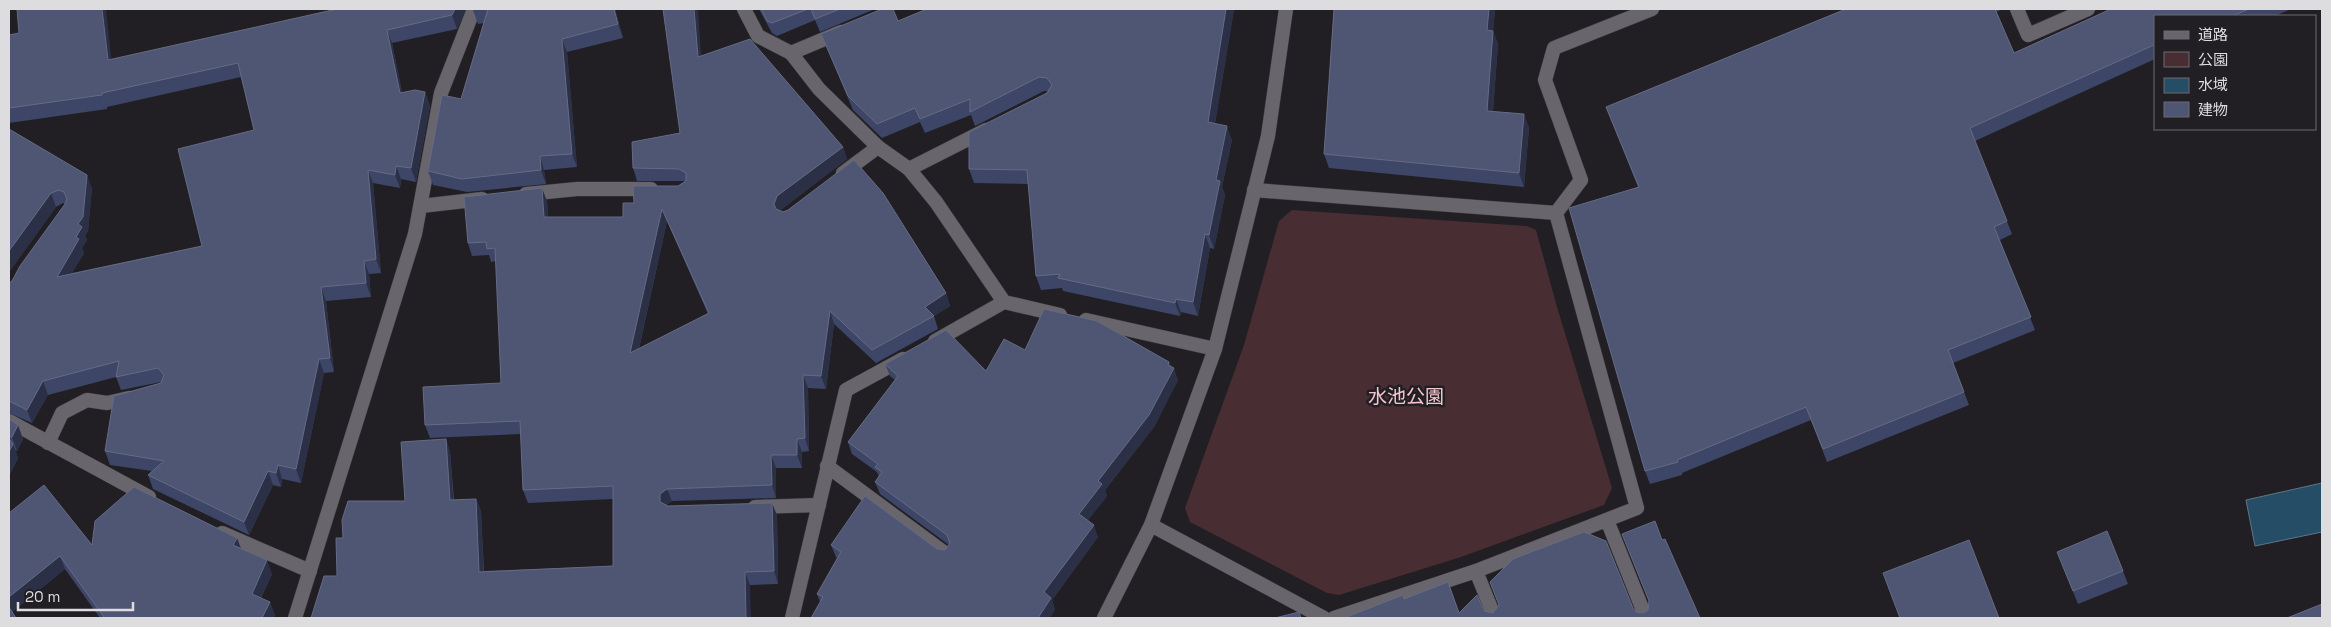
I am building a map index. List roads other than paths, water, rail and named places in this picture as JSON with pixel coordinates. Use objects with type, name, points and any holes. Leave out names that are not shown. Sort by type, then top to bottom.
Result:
[{"type":"street","points":[[296,618],[415,234],[441,93],[474,9]]},
{"type":"street","points":[[744,9],[758,36],[791,53],[819,90],[878,147],[909,169],[936,202],[1004,302]]},
{"type":"street","points":[[1104,618],[1151,525],[1215,349],[1268,136],[1286,9]]},
{"type":"street","points":[[1556,212],[1581,180],[1545,80],[1554,48],[1652,9]]},
{"type":"street","points":[[2017,9],[2028,35],[2088,9]]},
{"type":"street","points":[[791,53],[853,27]]},
{"type":"street","points":[[909,169],[996,126]]},
{"type":"street","points":[[833,181],[878,147]]},
{"type":"street","points":[[420,206],[577,188],[664,189]]},
{"type":"street","points":[[1254,190],[1556,212]]},
{"type":"street","points":[[1334,618],[1476,570],[1636,508],[1556,212]]},
{"type":"street","points":[[792,618],[846,390],[1004,302],[1215,349]]},
{"type":"street","points":[[48,443],[62,412],[88,400],[107,403],[142,394]]},
{"type":"street","points":[[9,421],[159,502]]},
{"type":"street","points":[[827,466],[946,554]]},
{"type":"street","points":[[741,507],[819,505]]},
{"type":"street","points":[[1608,520],[1646,618]]},
{"type":"street","points":[[1151,525],[1324,618]]},
{"type":"street","points":[[210,527],[310,571]]},
{"type":"street","points":[[1476,570],[1495,618]]},
{"type":"water","points":[[2322,483],[2322,532],[2255,546],[2246,500]]},
{"type":"park label","name":"水池公園","points":[[1406,396]]}]
